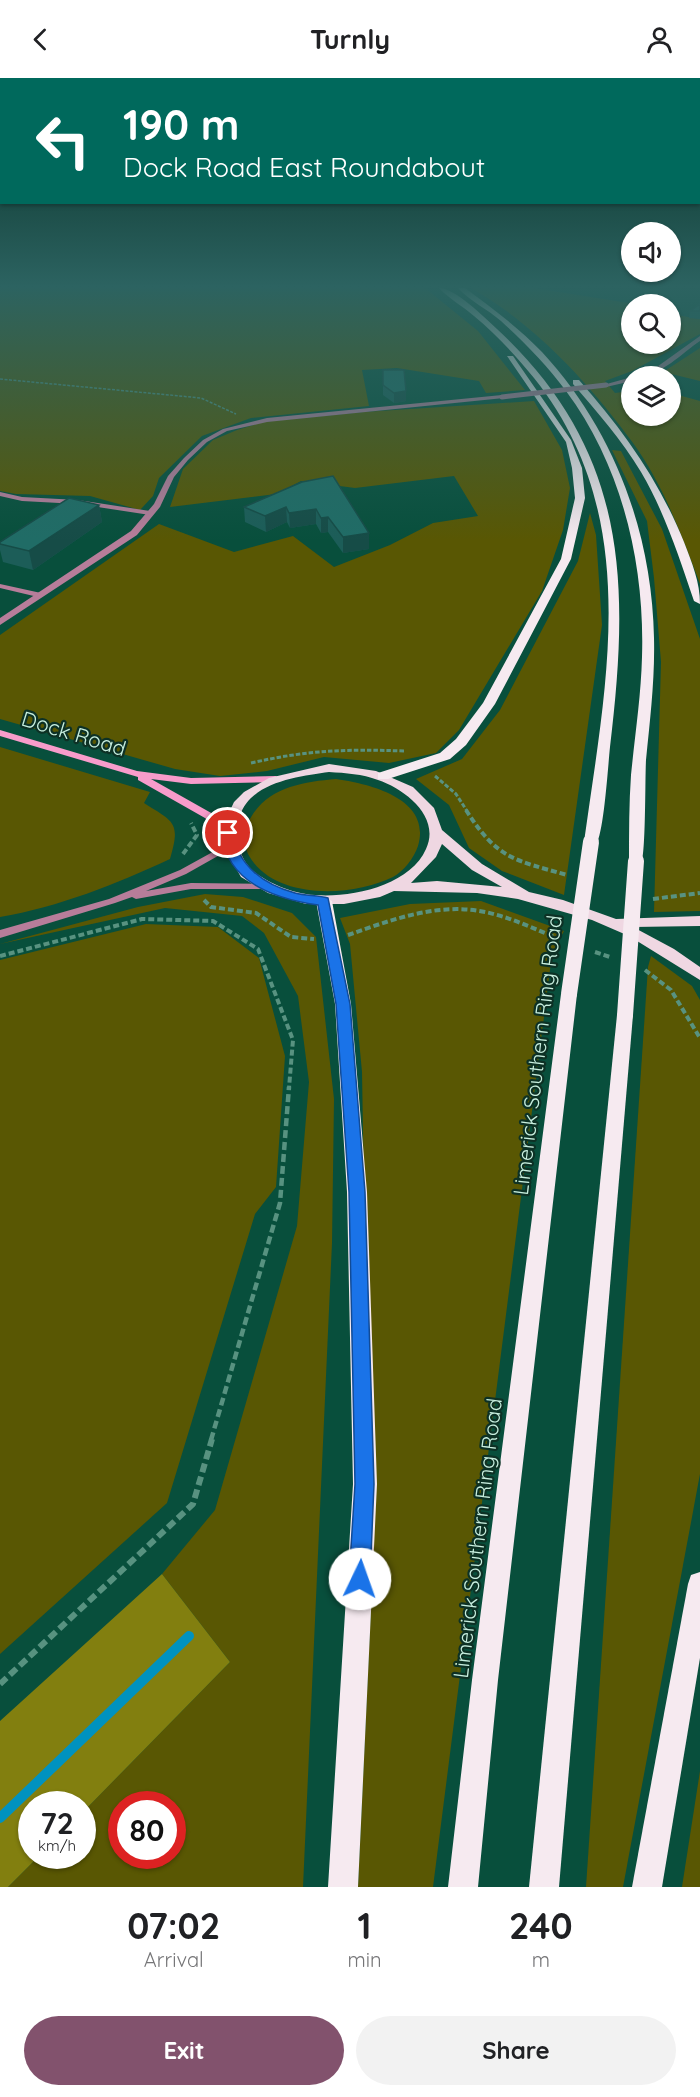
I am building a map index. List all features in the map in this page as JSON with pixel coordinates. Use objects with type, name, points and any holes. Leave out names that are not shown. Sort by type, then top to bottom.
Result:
[{"type":"highway","points":[[520,372],[569,444]]},
{"type":"highway","name":"Limerick Southern Ring Road","points":[[463,1887],[485,1680],[569,994],[608,716],[614,644],[614,577],[606,516],[592,472],[558,403],[535,372]]},
{"type":"highway","points":[[544,1887],[625,1015],[636,861],[638,778],[647,679],[648,620],[636,530],[626,496],[603,441],[556,372]]},
{"type":"highway","points":[[566,372],[634,454],[656,492],[681,547],[700,601]]},
{"type":"highway","points":[[383,776],[445,756],[461,742],[489,704],[524,642],[566,559],[580,498],[577,468],[563,425],[539,377]]},
{"type":"highway","points":[[324,901],[343,1004],[357,1192],[365,1484],[343,1887]]},
{"type":"highway","points":[[647,1887],[700,1584]]},
{"type":"main road","name":"Dock Road","points":[[0,733],[136,774],[192,782],[276,779]]},
{"type":"main road","points":[[393,889],[412,877],[426,863],[434,848],[436,832],[432,815],[421,799],[404,786],[383,776],[357,770],[329,768],[301,771],[276,779],[251,793],[234,812],[228,839],[236,861],[249,876],[267,887],[294,897],[324,901],[360,899],[393,889],[444,884],[531,897],[615,923],[682,960],[700,975]]},
{"type":"main road","name":"Dock Road","points":[[136,774],[209,816],[228,839]]},
{"type":"main road","points":[[436,832],[477,867],[531,897]]},
{"type":"main road","points":[[615,923],[700,921]]},
{"type":"street","points":[[0,622],[134,533],[150,513],[171,476],[205,441],[225,430],[253,423],[502,397],[621,382]]},
{"type":"lane","points":[[0,494],[22,499],[78,502],[150,513]]},
{"type":"lane","points":[[0,586],[38,595]]},
{"type":"lane","points":[[112,901],[183,872],[228,839]]},
{"type":"lane","points":[[0,934],[112,901],[191,886],[267,887]]},
{"type":"path","points":[[0,378],[201,398],[253,423]]},
{"type":"path","points":[[0,956],[142,919],[213,921],[258,949],[293,1040],[280,1203],[193,1504],[0,1684]]},
{"type":"shaded area","points":[[0,372],[362,372],[369,406],[251,418],[202,436],[159,478],[153,496],[140,510],[90,496],[16,494],[0,491]]},
{"type":"shaded area","points":[[425,372],[511,372],[525,390],[486,393],[479,381]]},
{"type":"shaded area","points":[[575,372],[621,372],[621,375],[605,381],[615,393],[621,392],[621,426],[681,426],[681,396],[700,401],[700,584],[679,529],[654,476],[633,443]]},
{"type":"shaded area","points":[[681,372],[700,372],[700,381],[681,376]]},
{"type":"shaded area","points":[[534,401],[562,450],[570,488],[563,530],[542,591],[459,730],[436,753],[389,763],[324,757],[267,771],[220,776],[175,769],[0,719],[0,635],[159,524],[234,552],[293,536],[334,567],[390,545],[433,523],[478,516],[454,476],[355,488],[301,481],[276,494],[170,507],[183,469],[213,440],[263,422],[364,412]]},
{"type":"shaded area","points":[[612,450],[621,451],[662,529],[700,639],[700,911],[654,912],[661,662],[654,578],[647,521]]},
{"type":"shaded area","points":[[590,513],[596,535],[602,625],[564,895],[502,871],[469,848],[449,805],[416,779],[462,759],[500,710],[578,561]]},
{"type":"shaded area","points":[[0,747],[150,792],[144,803],[168,819],[175,830],[170,859],[87,894],[0,917]]},
{"type":"shaded area","points":[[336,779],[381,790],[407,805],[416,816],[420,830],[414,855],[408,864],[393,877],[357,888],[314,891],[275,880],[260,869],[248,854],[245,834],[255,811],[274,794],[285,789],[310,782]]},
{"type":"shaded area","points":[[205,894],[243,897],[292,913],[316,937],[334,1099],[332,1243],[303,1887],[8,1887],[26,1869],[96,1869],[96,1799],[230,1662],[162,1574],[215,1510],[297,1226],[309,1082],[298,996],[264,933],[242,916],[165,908],[0,944],[138,907]]},
{"type":"shaded area","points":[[481,901],[564,931],[552,954],[433,1887],[358,1887],[371,1607],[362,1072],[350,944],[340,918],[410,904]]},
{"type":"shaded area","points":[[146,924],[218,927],[259,958],[285,1056],[276,1187],[255,1214],[167,1503],[0,1654],[0,960]]},
{"type":"shaded area","points":[[651,956],[692,986],[700,1000],[700,1474],[623,1887],[586,1887],[648,967]]},
{"type":"shaded area","points":[[162,1574],[230,1662],[96,1799],[96,1791],[18,1791],[18,1869],[26,1869],[8,1887],[0,1887],[0,1721]]},
{"type":"shaded area","points":[[700,1771],[700,1887],[682,1887]]},
{"type":"building","points":[[383,372],[404,372],[406,391],[394,393],[383,385]]},
{"type":"building","points":[[333,476],[369,533],[343,537],[328,517],[321,518],[316,509],[289,513],[286,507],[265,516],[244,507],[302,482]]},
{"type":"building","points":[[69,498],[99,505],[29,551],[0,544],[0,542]]},
{"type":"waterway","points":[[0,1818],[189,1636]]},
{"type":"route","points":[[228,833],[229,846],[236,861],[249,876],[267,887],[294,897],[324,901],[332,941],[343,1004],[357,1192],[365,1484],[360,1579]]}]
